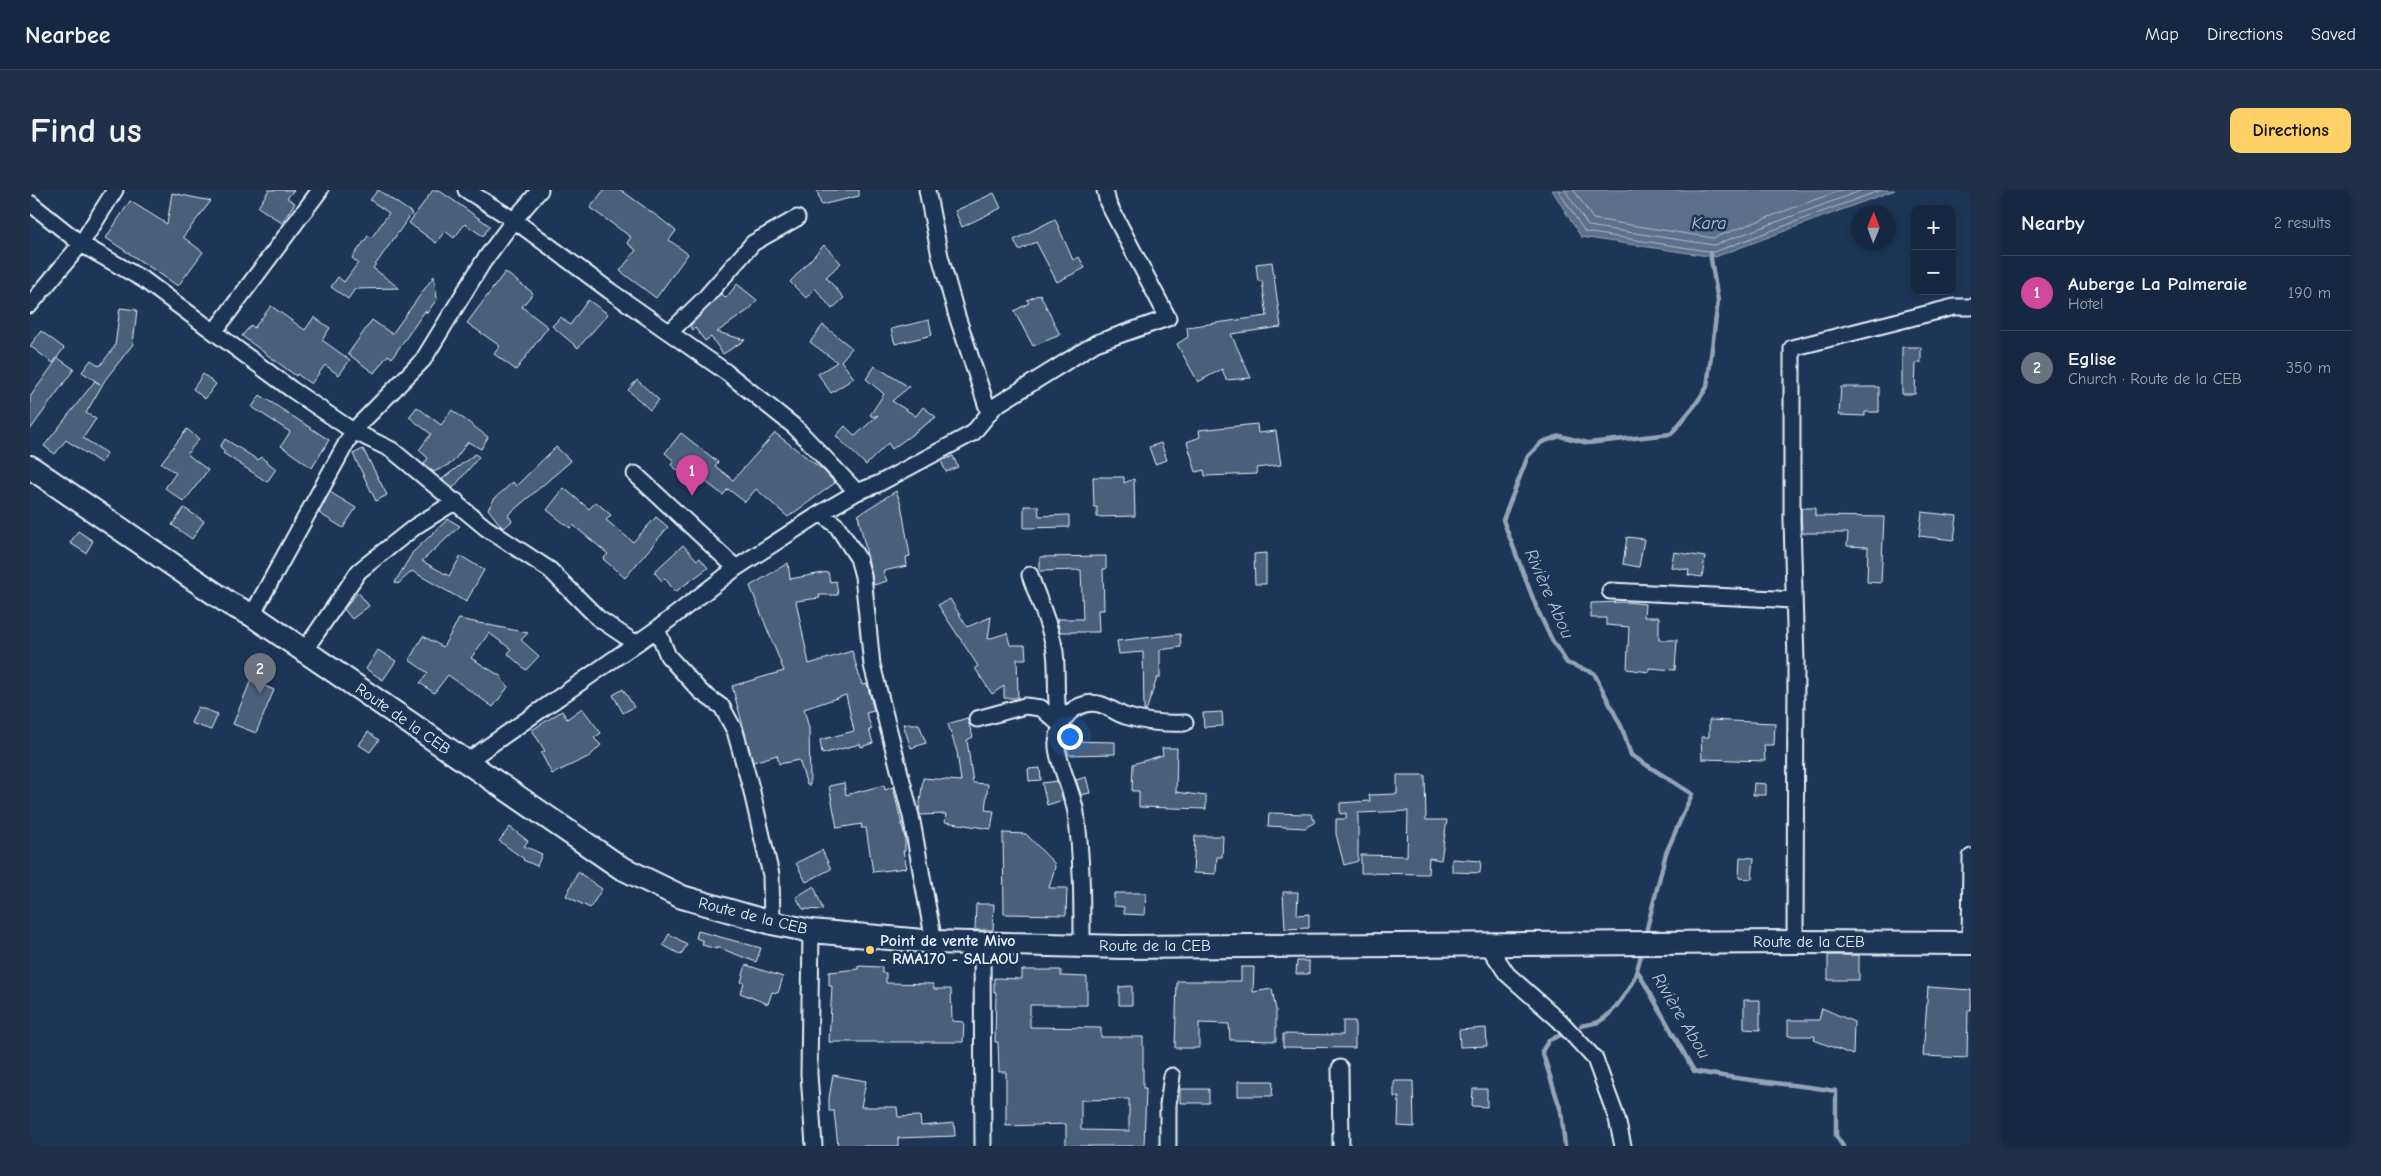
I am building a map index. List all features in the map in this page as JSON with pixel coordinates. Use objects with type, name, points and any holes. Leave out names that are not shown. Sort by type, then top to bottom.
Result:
[{"type":"main road","name":"Route de la CEB","points":[[30,467],[230,604],[252,614],[620,868],[682,897],[772,923],[811,931],[934,942],[1082,946],[1795,942],[1970,943]]},
{"type":"street","points":[[30,305],[81,244],[115,190]]},
{"type":"street","points":[[214,332],[320,190]]},
{"type":"street","points":[[466,190],[514,220],[610,291],[670,332],[795,426],[857,492]]},
{"type":"street","points":[[252,614],[353,431],[423,360],[483,262],[514,220],[540,190]]},
{"type":"street","points":[[927,190],[940,256],[956,316],[989,413]]},
{"type":"street","points":[[466,762],[657,629],[736,568],[821,513],[857,492],[878,484],[973,433],[995,406],[1096,343],[1168,318],[1108,203],[1105,190]]},
{"type":"street","points":[[30,203],[81,244],[144,280],[291,389],[353,431],[392,450],[456,501],[486,528],[550,570],[598,618],[635,643]]},
{"type":"street","points":[[670,332],[704,298],[753,243],[796,218]]},
{"type":"street","points":[[1795,942],[1796,662],[1792,520],[1792,348],[1954,307],[1971,307]]},
{"type":"street","points":[[635,474],[736,568]]},
{"type":"street","points":[[304,650],[359,570],[416,526],[456,501]]},
{"type":"street","points":[[821,513],[837,526],[858,558],[863,576],[872,665],[911,816],[934,942]]},
{"type":"street","points":[[1030,574],[1046,616],[1055,652],[1057,710],[1060,725],[1056,746],[1076,812],[1082,878],[1082,946]]},
{"type":"street","points":[[1610,591],[1794,600]]},
{"type":"street","points":[[657,629],[668,656],[702,692],[722,706],[735,731],[751,788],[771,875],[772,923]]},
{"type":"street","points":[[1060,725],[1068,713],[1086,704],[1101,703],[1124,716],[1168,724],[1185,723]]},
{"type":"street","points":[[977,719],[1025,706],[1041,708],[1060,725]]},
{"type":"street","points":[[1970,943],[1971,857]]},
{"type":"street","points":[[811,931],[809,1074],[814,1146]]},
{"type":"street","points":[[982,944],[984,1146]]},
{"type":"street","points":[[1487,944],[1507,974],[1560,1021],[1595,1059],[1617,1119],[1623,1146]]},
{"type":"street","points":[[1340,1068],[1341,1146]]},
{"type":"street","points":[[1168,1146],[1168,1106],[1172,1076]]},
{"type":"water","name":"Kara","points":[[1552,190],[1895,190],[1715,257],[1581,237]]},
{"type":"building","points":[[269,190],[294,190],[287,198],[295,203],[282,223],[258,207]]},
{"type":"building","points":[[378,190],[412,213],[373,268],[399,288],[355,289],[348,299],[331,287],[338,277],[344,282],[358,263],[352,258],[368,236],[372,237],[389,213],[370,200]]},
{"type":"building","points":[[433,190],[438,190],[490,226],[483,236],[465,224],[454,238],[445,231],[436,243],[409,223]]},
{"type":"building","points":[[604,190],[621,190],[661,219],[676,231],[669,240],[688,254],[656,298],[620,271],[636,250],[627,243],[631,237],[590,208]]},
{"type":"building","points":[[817,190],[859,190],[859,196],[821,205]]},
{"type":"building","points":[[172,193],[211,201],[183,237],[203,252],[178,286],[106,238],[130,201],[167,224]]},
{"type":"building","points":[[994,193],[1001,208],[962,227],[955,211]]},
{"type":"building","points":[[1055,219],[1073,260],[1079,257],[1085,268],[1057,282],[1036,242],[1019,250],[1014,240]]},
{"type":"building","points":[[824,245],[841,263],[826,277],[844,298],[832,309],[815,288],[806,298],[790,282]]},
{"type":"building","points":[[1272,262],[1281,327],[1231,334],[1251,378],[1226,380],[1222,369],[1198,382],[1177,344],[1188,337],[1187,327],[1267,316],[1262,281],[1258,281],[1256,264]]},
{"type":"building","points":[[505,272],[533,293],[522,307],[548,327],[516,370],[494,354],[500,346],[467,323]]},
{"type":"building","points":[[434,276],[437,299],[427,313],[425,311],[392,358],[388,355],[374,373],[348,354],[372,320],[392,334]]},
{"type":"building","points":[[737,284],[757,300],[750,309],[717,332],[745,340],[723,354],[711,337],[705,341],[695,328],[693,330],[690,326],[721,293],[726,298]]},
{"type":"building","points":[[1040,294],[1060,335],[1033,346],[1014,311],[1029,303],[1027,300]]},
{"type":"building","points":[[588,300],[608,314],[578,348],[552,326],[561,317],[570,325]]},
{"type":"building","points":[[271,306],[305,330],[314,317],[330,328],[322,340],[350,360],[339,375],[325,365],[311,384],[297,374],[296,376],[242,336],[251,325],[254,328]]},
{"type":"building","points":[[120,308],[137,310],[133,344],[105,380],[86,413],[96,419],[83,438],[107,453],[101,463],[66,440],[55,454],[44,446],[95,381],[100,384],[82,372],[91,360],[100,366],[115,346]]},
{"type":"building","points":[[929,320],[932,335],[895,344],[891,329]]},
{"type":"building","points":[[823,325],[852,348],[841,361],[854,378],[831,393],[818,374],[837,362],[810,342]]},
{"type":"building","points":[[41,331],[64,348],[53,363],[30,346]]},
{"type":"building","points":[[1902,347],[1921,347],[1921,363],[1916,363],[1915,394],[1902,394]]},
{"type":"building","points":[[58,358],[74,369],[30,430],[30,397]]},
{"type":"building","points":[[875,366],[909,387],[892,401],[916,416],[923,407],[936,417],[892,449],[888,443],[866,465],[836,436],[845,426],[855,436],[878,415],[873,417],[870,415],[884,394],[866,379]]},
{"type":"building","points":[[203,374],[216,384],[205,399],[193,389]]},
{"type":"building","points":[[637,380],[659,400],[650,410],[628,390]]},
{"type":"building","points":[[1841,387],[1879,387],[1879,412],[1865,412],[1865,416],[1839,415]]},
{"type":"building","points":[[260,395],[329,440],[312,468],[281,446],[290,432],[252,407]]},
{"type":"building","points":[[417,407],[441,425],[452,410],[488,437],[481,449],[468,442],[452,463],[434,472],[424,464],[428,458],[419,450],[431,434],[409,417]]},
{"type":"building","points":[[1257,424],[1258,433],[1276,431],[1281,465],[1256,468],[1257,474],[1205,476],[1204,470],[1196,472],[1187,442],[1200,437],[1199,430]]},
{"type":"building","points":[[187,429],[199,439],[187,454],[208,470],[184,502],[165,488],[176,473],[161,463]]},
{"type":"building","points":[[681,433],[718,462],[715,466],[733,480],[775,433],[823,470],[835,483],[788,517],[756,489],[745,502],[728,489],[723,495],[697,475],[691,481],[671,465],[674,461],[665,453]]},
{"type":"building","points":[[225,439],[258,460],[261,457],[276,469],[267,482],[223,453],[225,451],[220,447]]},
{"type":"building","points":[[1161,443],[1167,460],[1155,464],[1149,447]]},
{"type":"building","points":[[556,447],[571,461],[508,515],[512,521],[504,528],[501,526],[488,509],[495,498],[513,482],[516,486]]},
{"type":"building","points":[[363,449],[387,495],[376,501],[353,454]]},
{"type":"building","points":[[475,454],[479,457],[453,488],[442,479]]},
{"type":"building","points":[[953,456],[958,467],[946,472],[941,461]]},
{"type":"building","points":[[1093,477],[1124,477],[1124,483],[1134,479],[1135,516],[1097,517],[1097,507],[1094,507]]},
{"type":"building","points":[[564,488],[589,509],[596,502],[611,515],[606,520],[633,542],[656,517],[668,527],[625,578],[603,559],[608,554],[573,525],[570,528],[547,510]]},
{"type":"building","points":[[896,491],[901,504],[910,556],[906,557],[907,566],[883,571],[887,581],[874,585],[858,515]]},
{"type":"building","points":[[330,492],[356,508],[343,528],[319,513]]},
{"type":"building","points":[[1024,506],[1038,506],[1039,516],[1069,515],[1069,527],[1024,528]]},
{"type":"building","points":[[184,508],[204,521],[192,539],[172,525]]},
{"type":"building","points":[[1801,508],[1815,508],[1815,516],[1884,517],[1881,583],[1867,582],[1868,547],[1847,546],[1848,533],[1802,533]]},
{"type":"building","points":[[1922,512],[1957,516],[1954,540],[1919,536]]},
{"type":"building","points":[[448,519],[460,526],[422,561],[449,576],[461,556],[484,570],[466,602],[412,571],[398,584],[395,582],[413,552]]},
{"type":"building","points":[[78,531],[93,541],[86,553],[70,543]]},
{"type":"building","points":[[1627,537],[1644,539],[1639,567],[1623,564]]},
{"type":"building","points":[[683,545],[697,560],[700,558],[708,568],[675,592],[665,578],[662,581],[654,572]]},
{"type":"building","points":[[1674,552],[1705,557],[1702,577],[1688,575],[1689,570],[1671,567]]},
{"type":"building","points":[[1266,553],[1266,584],[1255,584],[1254,554]]},
{"type":"building","points":[[1106,556],[1106,569],[1103,569],[1104,610],[1098,610],[1099,632],[1060,632],[1057,619],[1083,619],[1081,570],[1040,571],[1040,557]]},
{"type":"building","points":[[788,563],[790,579],[828,572],[830,582],[836,581],[838,595],[819,595],[820,598],[796,601],[809,664],[852,651],[862,685],[867,684],[874,711],[866,713],[872,729],[869,730],[873,743],[861,747],[860,744],[822,754],[820,740],[854,731],[846,695],[804,709],[809,728],[810,785],[807,785],[799,760],[779,764],[777,755],[753,762],[732,686],[784,671],[750,586]]},
{"type":"building","points":[[358,592],[369,606],[352,619],[344,609]]},
{"type":"building","points":[[950,599],[967,627],[991,617],[988,639],[1007,633],[1010,645],[1025,645],[1026,659],[1017,659],[1018,698],[1004,698],[1004,686],[992,694],[975,668],[978,666],[938,605]]},
{"type":"building","points":[[1626,602],[1645,604],[1644,617],[1659,617],[1659,640],[1677,640],[1675,670],[1649,668],[1649,672],[1627,669],[1629,627],[1606,625],[1606,618],[1591,618],[1591,603]]},
{"type":"building","points":[[459,619],[528,633],[521,640],[539,656],[526,670],[508,654],[511,649],[489,633],[471,658],[502,677],[501,679],[508,687],[493,707],[448,675],[434,693],[420,683],[428,673],[409,660],[423,636],[443,647]]},
{"type":"building","points":[[1180,634],[1181,647],[1160,650],[1160,678],[1157,678],[1146,711],[1144,710],[1143,652],[1119,654],[1117,641]]},
{"type":"building","points":[[378,650],[396,661],[383,680],[366,669]]},
{"type":"building","points":[[251,680],[274,690],[256,733],[233,724]]},
{"type":"building","points":[[623,689],[634,707],[623,713],[613,695]]},
{"type":"building","points":[[198,707],[218,714],[211,730],[191,723]]},
{"type":"building","points":[[582,708],[601,733],[594,738],[601,745],[590,756],[552,774],[541,753],[545,751],[532,730],[562,711],[567,719]]},
{"type":"building","points":[[1222,712],[1223,726],[1204,727],[1203,713]]},
{"type":"building","points":[[967,718],[973,737],[967,740],[973,783],[988,784],[985,810],[994,811],[991,829],[945,822],[946,814],[920,815],[919,811],[923,778],[961,781],[957,752],[948,724]]},
{"type":"building","points":[[1709,720],[1775,723],[1774,745],[1764,745],[1765,761],[1702,759],[1701,737],[1709,737]]},
{"type":"building","points":[[903,724],[919,724],[926,743],[911,748]]},
{"type":"building","points":[[368,732],[379,740],[370,752],[359,745]]},
{"type":"building","points":[[1068,741],[1115,742],[1115,754],[1068,755]]},
{"type":"building","points":[[1162,748],[1177,748],[1176,792],[1206,796],[1206,809],[1139,807],[1139,791],[1132,791],[1133,764],[1163,755]]},
{"type":"building","points":[[1040,768],[1041,780],[1029,781],[1028,769]]},
{"type":"building","points":[[1397,775],[1425,775],[1426,820],[1447,820],[1441,860],[1429,858],[1428,874],[1361,873],[1361,855],[1407,856],[1408,811],[1358,813],[1358,861],[1344,865],[1336,834],[1336,819],[1346,819],[1346,813],[1340,814],[1340,803],[1370,801],[1369,795],[1397,794]]},
{"type":"building","points":[[1086,777],[1090,793],[1081,795],[1076,780]]},
{"type":"building","points":[[1057,781],[1063,800],[1047,805],[1042,783]]},
{"type":"building","points":[[844,783],[846,795],[884,785],[885,790],[893,787],[905,838],[905,851],[903,851],[907,868],[873,872],[866,828],[861,828],[862,824],[837,828],[829,786]]},
{"type":"building","points":[[1754,783],[1766,784],[1766,795],[1753,795]]},
{"type":"building","points":[[1269,813],[1311,814],[1315,822],[1305,828],[1268,826]]},
{"type":"building","points":[[510,827],[528,841],[524,846],[542,854],[537,866],[523,860],[499,841]]},
{"type":"building","points":[[1003,833],[1026,834],[1054,863],[1055,867],[1049,888],[1067,888],[1066,915],[1004,914]]},
{"type":"building","points":[[1195,836],[1223,836],[1222,857],[1217,857],[1216,874],[1193,873]]},
{"type":"building","points":[[822,850],[831,869],[806,882],[796,863]]},
{"type":"building","points":[[1740,857],[1754,858],[1752,879],[1739,878]]},
{"type":"building","points":[[1452,859],[1481,861],[1480,873],[1452,872]]},
{"type":"building","points":[[578,872],[602,889],[590,908],[566,896]]},
{"type":"building","points":[[814,886],[823,910],[803,909],[796,897]]},
{"type":"building","points":[[1283,892],[1298,892],[1297,915],[1309,914],[1309,928],[1285,929]]},
{"type":"building","points":[[1114,893],[1146,893],[1145,915],[1124,914],[1124,907],[1114,906]]},
{"type":"building","points":[[976,904],[994,904],[993,930],[975,930]]},
{"type":"building","points":[[698,931],[761,948],[756,962],[717,947],[717,949],[702,945],[703,941],[696,938]]},
{"type":"building","points":[[669,934],[687,944],[681,955],[663,945]]},
{"type":"building","points":[[1828,955],[1859,955],[1859,980],[1828,980]]},
{"type":"building","points":[[1297,961],[1309,961],[1309,974],[1296,974]]},
{"type":"building","points":[[746,965],[783,977],[778,993],[772,992],[768,1004],[740,993],[744,983],[741,982]]},
{"type":"building","points":[[858,966],[882,967],[882,973],[886,973],[886,983],[933,984],[934,989],[951,989],[952,1021],[964,1022],[963,1042],[829,1042],[832,986],[829,986],[829,972],[858,969]]},
{"type":"building","points":[[1241,967],[1254,967],[1253,992],[1272,989],[1276,1010],[1276,1041],[1230,1040],[1229,1024],[1199,1023],[1199,1048],[1175,1048],[1177,981],[1241,981]]},
{"type":"building","points":[[1022,970],[1061,970],[1061,976],[1087,977],[1087,1005],[1030,1005],[1030,1027],[1101,1028],[1101,1037],[1143,1037],[1143,1088],[1146,1088],[1144,1146],[1066,1146],[1066,1124],[1006,1126],[1006,1072],[999,1072],[998,1042],[995,1042],[996,992],[994,992],[994,978],[1022,979]],"holes":[[[1129,1099],[1129,1131],[1081,1130],[1081,1100]]]},
{"type":"building","points":[[1132,986],[1132,1005],[1119,1005],[1119,987]]},
{"type":"building","points":[[1928,987],[1971,990],[1971,1010],[1968,1010],[1967,1058],[1923,1056]]},
{"type":"building","points":[[1744,1000],[1760,1000],[1760,1030],[1744,1029]]},
{"type":"building","points":[[1822,1008],[1854,1022],[1853,1055],[1814,1040],[1815,1036],[1788,1036],[1788,1020],[1819,1020]]},
{"type":"building","points":[[1343,1021],[1355,1021],[1355,1048],[1283,1047],[1283,1034],[1343,1035]]},
{"type":"building","points":[[1486,1028],[1487,1046],[1460,1047],[1459,1030]]},
{"type":"building","points":[[833,1075],[866,1081],[861,1107],[897,1107],[898,1117],[920,1116],[921,1126],[954,1123],[955,1136],[898,1138],[898,1146],[838,1146],[834,1111],[829,1111]]},
{"type":"building","points":[[1238,1081],[1273,1081],[1272,1096],[1238,1096]]},
{"type":"building","points":[[1394,1081],[1413,1081],[1414,1127],[1398,1126],[1399,1097],[1394,1097]]},
{"type":"building","points":[[1180,1089],[1209,1089],[1209,1103],[1180,1103]]},
{"type":"building","points":[[1473,1089],[1487,1089],[1487,1107],[1472,1106]]},
{"type":"waterway","name":"Rivière Abou","points":[[1645,936],[1666,853],[1692,794],[1631,755],[1622,728],[1594,673],[1567,663],[1552,640],[1537,609],[1503,520],[1528,456],[1542,442],[1560,436],[1588,443],[1671,434],[1695,405],[1707,387],[1718,301],[1710,253]]},
{"type":"waterway","name":"Rivière Abou","points":[[1642,951],[1637,970],[1694,1071],[1836,1091],[1836,1136],[1843,1146]]},
{"type":"waterway","points":[[1581,1026],[1598,1022],[1611,1012],[1627,991],[1637,970]]},
{"type":"waterway","points":[[1561,1035],[1549,1040],[1542,1051],[1561,1111],[1565,1146]]},
{"type":"place","name":"Auberge La Palmeraie","points":[[692,496]]},
{"type":"place","name":"Eglise","points":[[260,694]]},
{"type":"place","name":"Point de vente Mivo - RMA170 - SALAOU","points":[[870,950]]}]
